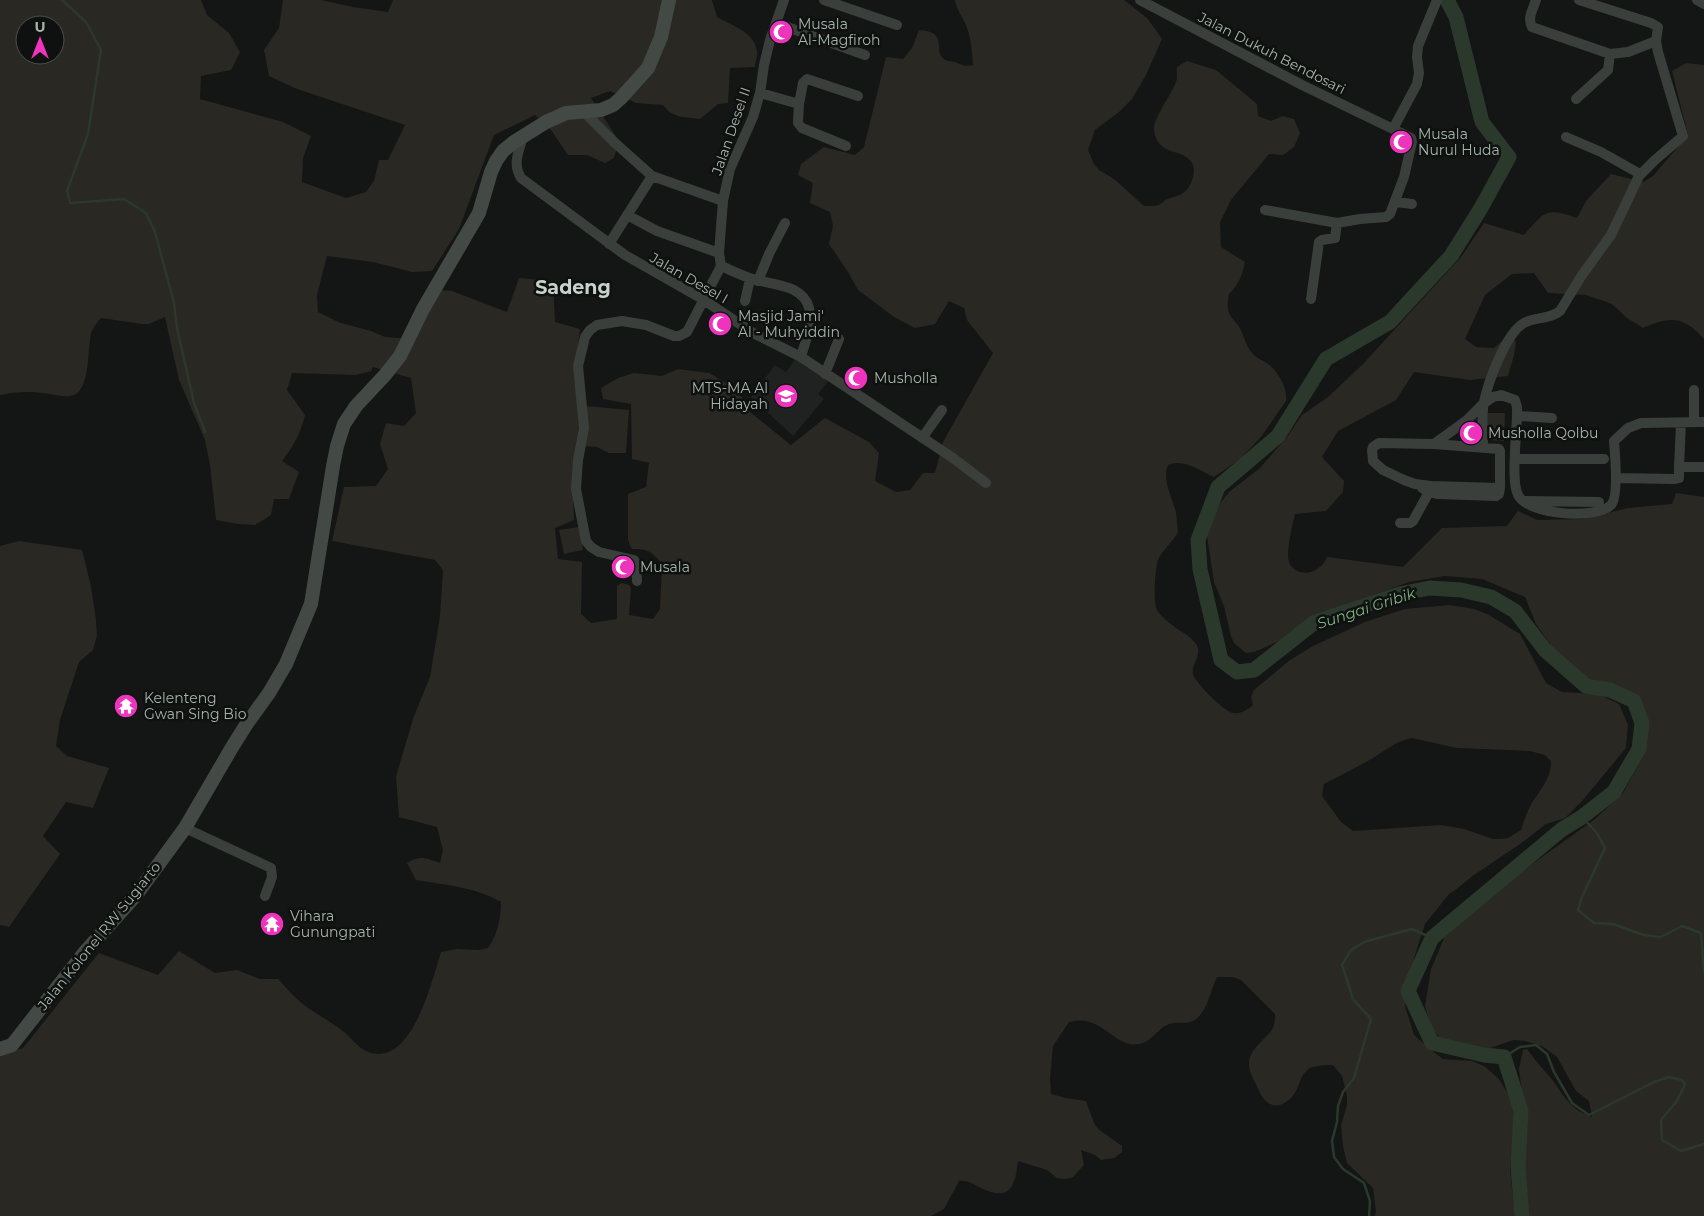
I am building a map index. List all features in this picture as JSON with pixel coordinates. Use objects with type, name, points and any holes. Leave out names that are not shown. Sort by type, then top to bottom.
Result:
[{"type":"main road","name":"Jalan Kolonel RW Sugiarto","points":[[0,1049],[12,1045],[84,953],[136,895],[185,828],[241,733],[270,694],[300,632],[313,593],[334,459],[344,424],[356,406],[400,356],[423,309],[479,213],[496,161],[508,146],[566,113],[601,110],[613,105],[621,98],[648,68],[661,37],[669,0]]},
{"type":"street","name":"Jalan Desel II","points":[[721,266],[719,253],[723,201],[730,170],[754,117],[764,65],[784,0]]},
{"type":"street","points":[[824,0],[897,25]]},
{"type":"street","name":"Jalan Dukuh Bendosari","points":[[1140,0],[1302,86],[1393,129],[1412,140],[1403,181],[1396,202],[1390,214],[1386,217],[1337,223],[1265,210]]},
{"type":"street","points":[[1393,129],[1417,84],[1419,73],[1417,57],[1420,39],[1437,0]]},
{"type":"street","points":[[1536,0],[1530,17],[1532,27],[1610,54],[1628,52],[1656,41]]},
{"type":"street","points":[[1483,448],[1484,403],[1502,352],[1516,329],[1532,319],[1557,314],[1560,311],[1582,275],[1611,234],[1640,174],[1684,136],[1658,52],[1656,24],[1579,0]]},
{"type":"street","points":[[1697,0],[1704,4]]},
{"type":"street","points":[[776,23],[865,55]]},
{"type":"street","points":[[1576,100],[1608,70],[1610,54]]},
{"type":"street","points":[[846,146],[802,128],[798,123],[803,83],[807,80],[858,96]]},
{"type":"street","points":[[760,93],[799,104]]},
{"type":"street","points":[[584,112],[652,176],[723,201]]},
{"type":"street","name":"Jalan Desel I","points":[[523,136],[516,163],[516,170],[521,178],[609,244],[655,273],[704,300],[753,333],[802,357],[953,458],[986,483]]},
{"type":"street","points":[[1566,137],[1601,152],[1640,174]]},
{"type":"street","points":[[609,244],[652,176]]},
{"type":"street","points":[[1396,202],[1412,204]]},
{"type":"street","points":[[627,215],[657,230],[719,253]]},
{"type":"street","points":[[745,301],[754,280],[786,223]]},
{"type":"street","points":[[1311,299],[1320,242],[1335,238],[1337,223]]},
{"type":"street","points":[[637,581],[636,563],[634,560],[599,552],[591,547],[586,540],[576,489],[578,460],[584,428],[578,366],[585,337],[590,330],[597,326],[622,321],[646,325],[674,336],[682,335],[687,332],[721,266],[754,280],[790,288],[797,292],[807,303],[809,325],[802,357]]},
{"type":"street","points":[[825,374],[839,339]]},
{"type":"street","points":[[1434,444],[1466,420],[1493,396],[1509,397],[1515,400],[1518,416],[1515,459],[1516,490],[1522,502],[1550,512],[1597,512],[1612,505],[1614,499],[1616,478],[1614,440],[1628,428],[1641,423],[1699,422],[1694,390]]},
{"type":"street","points":[[922,438],[942,410]]},
{"type":"street","points":[[1518,416],[1552,418]]},
{"type":"street","points":[[1616,478],[1678,478],[1681,423]]},
{"type":"street","points":[[1379,443],[1434,444],[1483,448],[1496,448],[1500,450],[1500,488],[1499,494],[1496,496],[1429,492],[1383,470],[1372,457],[1373,447],[1379,443]]},
{"type":"street","points":[[1515,459],[1604,459]]},
{"type":"street","points":[[1679,466],[1704,467]]},
{"type":"street","points":[[1415,484],[1500,488]]},
{"type":"street","points":[[1400,523],[1410,523],[1415,519],[1429,492]]},
{"type":"street","points":[[1522,502],[1599,502]]},
{"type":"street","points":[[185,828],[272,868],[272,877],[264,896]]},
{"type":"shaded area","points":[[0,0],[201,0],[207,15],[229,33],[240,52],[231,70],[201,76],[200,99],[283,122],[311,136],[303,158],[302,182],[346,198],[366,192],[374,181],[379,160],[388,160],[405,125],[297,89],[269,76],[264,50],[279,28],[283,0],[321,0],[388,12],[393,0],[712,0],[717,17],[747,34],[755,44],[757,51],[755,67],[730,68],[728,103],[718,104],[700,119],[675,115],[663,105],[636,103],[610,91],[591,98],[619,141],[614,158],[605,163],[587,155],[568,155],[551,130],[535,115],[494,135],[459,229],[432,271],[412,272],[373,262],[327,256],[317,295],[318,312],[338,322],[385,337],[414,339],[441,290],[452,291],[507,312],[519,278],[553,281],[555,322],[580,329],[574,377],[580,419],[572,476],[574,520],[555,528],[558,559],[582,562],[581,614],[591,623],[617,619],[617,586],[622,583],[629,585],[631,588],[629,615],[653,619],[660,609],[662,564],[650,552],[643,549],[632,549],[628,539],[628,494],[646,487],[649,463],[632,459],[631,404],[603,399],[601,388],[618,378],[634,373],[662,376],[678,369],[709,373],[738,390],[750,412],[791,445],[825,418],[869,442],[879,453],[875,481],[896,492],[910,490],[923,473],[935,473],[943,442],[993,353],[967,320],[964,308],[949,301],[935,324],[915,328],[894,317],[858,290],[829,244],[833,226],[830,212],[810,203],[813,183],[798,175],[801,164],[824,147],[855,155],[864,147],[886,57],[903,59],[912,48],[919,30],[934,34],[939,42],[939,51],[945,60],[968,66],[973,65],[969,34],[955,0],[1124,0],[1147,18],[1162,39],[1146,75],[1132,99],[1119,112],[1095,130],[1088,150],[1099,170],[1114,179],[1144,206],[1158,205],[1181,194],[1186,191],[1192,180],[1194,171],[1192,163],[1183,155],[1165,149],[1160,145],[1154,130],[1156,120],[1176,82],[1177,67],[1187,61],[1216,70],[1257,104],[1258,116],[1271,121],[1283,116],[1294,119],[1300,133],[1294,147],[1283,155],[1269,154],[1231,200],[1220,222],[1221,247],[1245,262],[1240,280],[1229,294],[1229,311],[1252,353],[1272,367],[1279,376],[1284,386],[1286,401],[1261,437],[1240,459],[1214,477],[1192,466],[1180,463],[1168,465],[1166,471],[1168,489],[1176,512],[1178,532],[1158,560],[1155,600],[1158,612],[1176,628],[1189,636],[1197,645],[1198,655],[1193,668],[1195,678],[1217,703],[1233,713],[1241,712],[1253,705],[1251,697],[1254,690],[1290,660],[1313,646],[1365,622],[1405,609],[1450,605],[1474,609],[1489,615],[1520,634],[1546,683],[1562,692],[1598,694],[1619,704],[1628,725],[1626,748],[1583,800],[1565,818],[1546,824],[1449,894],[1425,924],[1414,958],[1405,1006],[1414,1035],[1443,1059],[1472,1061],[1484,1066],[1499,1079],[1512,1100],[1515,1129],[1510,1169],[1515,1216],[1375,1216],[1373,1188],[1347,1163],[1341,1125],[1347,1105],[1347,1096],[1342,1076],[1333,1065],[1313,1067],[1306,1071],[1295,1093],[1287,1101],[1274,1105],[1266,1101],[1252,1077],[1249,1063],[1256,1047],[1272,1030],[1275,1014],[1241,980],[1233,977],[1217,977],[1204,1009],[1196,1019],[1190,1022],[1167,1025],[1143,1043],[1133,1044],[1124,1042],[1091,1022],[1081,1020],[1069,1022],[1053,1046],[1050,1078],[1051,1094],[1086,1101],[1098,1129],[1122,1146],[1122,1152],[1114,1158],[1101,1160],[1095,1155],[1081,1150],[1084,1165],[1073,1177],[1065,1179],[1057,1178],[1047,1170],[1018,1161],[1013,1185],[1009,1190],[999,1193],[991,1192],[968,1182],[959,1181],[944,1209],[931,1216],[0,1216],[0,1055],[23,1048],[99,953],[158,975],[179,951],[215,973],[237,970],[260,979],[278,979],[302,1004],[344,1032],[363,1049],[371,1053],[386,1053],[398,1046],[409,1033],[418,1017],[426,999],[441,952],[457,949],[480,950],[488,948],[498,926],[501,902],[471,890],[416,880],[407,863],[423,858],[440,863],[443,850],[437,827],[399,817],[396,776],[414,716],[430,677],[440,616],[443,570],[435,560],[332,541],[344,487],[376,486],[388,469],[380,444],[386,423],[404,426],[416,413],[411,378],[373,367],[371,371],[356,375],[292,373],[287,390],[305,415],[296,440],[282,461],[299,472],[289,499],[274,499],[271,515],[255,525],[216,520],[210,465],[205,440],[179,380],[165,317],[149,324],[101,318],[92,332],[85,379],[82,388],[77,393],[70,396],[60,396],[32,392],[0,395]],"holes":[[[1412,738],[1457,748],[1530,751],[1545,755],[1551,761],[1549,775],[1531,804],[1521,830],[1508,838],[1501,839],[1493,839],[1464,829],[1441,825],[1353,831],[1341,822],[1322,796],[1324,784],[1406,739]]]},
{"type":"shaded area","points":[[1686,63],[1704,65],[1704,339],[1683,322],[1676,320],[1661,321],[1643,328],[1627,318],[1612,304],[1586,295],[1548,293],[1534,273],[1512,274],[1485,295],[1465,339],[1476,347],[1494,348],[1510,334],[1516,342],[1508,376],[1470,380],[1414,372],[1396,400],[1338,431],[1322,457],[1344,481],[1343,492],[1326,511],[1295,514],[1289,540],[1289,562],[1291,566],[1303,573],[1319,568],[1327,557],[1403,567],[1442,528],[1507,526],[1518,511],[1537,520],[1584,519],[1628,508],[1672,504],[1676,493],[1704,497],[1704,1216],[1529,1216],[1524,1175],[1525,1116],[1519,1069],[1523,1050],[1527,1049],[1572,1106],[1592,1117],[1589,1101],[1576,1091],[1557,1057],[1542,1046],[1514,1040],[1484,1050],[1439,1037],[1431,1027],[1425,1006],[1431,969],[1445,936],[1481,901],[1595,819],[1623,793],[1645,753],[1648,733],[1647,714],[1632,693],[1582,677],[1557,654],[1536,624],[1525,597],[1482,579],[1445,576],[1409,582],[1320,614],[1284,639],[1254,652],[1246,653],[1234,643],[1231,636],[1224,606],[1214,582],[1207,536],[1215,510],[1229,492],[1260,468],[1287,437],[1302,415],[1328,397],[1363,364],[1461,257],[1484,223],[1524,235],[1547,213],[1559,213],[1577,218],[1586,201],[1611,174],[1643,182],[1653,176],[1688,135],[1672,71]]},
{"type":"shaded area","name":"MTS-MA Al Hidayah","points":[[797,357],[828,381],[818,394],[824,399],[793,436],[751,397],[775,365],[786,372]]},
{"type":"shaded area","points":[[586,406],[629,410],[626,453],[609,453],[597,447],[583,446]]},
{"type":"shaded area","points":[[1484,413],[1505,413],[1504,441],[1484,440]]},
{"type":"shaded area","points":[[579,527],[583,550],[564,554],[559,530]]},
{"type":"shaded area","points":[[19,541],[82,550],[91,586],[97,635],[93,650],[79,662],[60,720],[56,746],[67,756],[109,768],[93,808],[66,802],[43,836],[60,854],[9,927],[0,925],[0,546]]},
{"type":"waterway","points":[[62,0],[86,22],[101,50],[88,134],[67,191],[70,203],[124,199],[146,213],[155,232],[174,303],[177,328],[194,403],[205,432]]},
{"type":"waterway","name":"Sungai Gribik","points":[[1447,0],[1456,17],[1482,122],[1509,157],[1481,208],[1451,256],[1390,322],[1326,359],[1278,436],[1218,487],[1198,540],[1200,569],[1221,660],[1237,672],[1254,670],[1315,622],[1399,594],[1430,588],[1461,590],[1491,597],[1515,611],[1545,650],[1586,686],[1610,690],[1634,701],[1642,723],[1639,749],[1614,792],[1582,817],[1561,830],[1432,938],[1408,991],[1432,1043],[1484,1055],[1504,1057],[1521,1111],[1518,1167],[1522,1216]]},
{"type":"waterway","points":[[1582,817],[1597,833],[1605,848],[1582,897],[1578,910],[1594,923],[1613,924],[1644,935],[1661,937],[1682,926],[1701,933],[1704,972]]},
{"type":"waterway","points":[[1369,1216],[1370,1201],[1364,1183],[1343,1169],[1334,1157],[1332,1141],[1337,1122],[1338,1106],[1343,1092],[1354,1078],[1371,1019],[1353,999],[1342,965],[1351,950],[1364,942],[1412,929],[1432,938]]},
{"type":"waterway","points":[[1504,1057],[1520,1047],[1536,1045],[1547,1054],[1554,1072],[1572,1103],[1589,1115],[1654,1082],[1669,1077],[1682,1080],[1685,1084],[1677,1101],[1661,1120],[1662,1140],[1681,1151],[1704,1144]]},
{"type":"place","name":"Musala Al-Magfiroh","points":[[781,32]]},
{"type":"place","name":"Musala Nurul Huda","points":[[1401,142]]},
{"type":"place","name":"Masjid Jami' Al - Muhyiddin","points":[[720,324]]},
{"type":"place","name":"Musholla","points":[[856,378]]},
{"type":"place","name":"MTS-MA Al Hidayah","points":[[786,396]]},
{"type":"place","name":"Musholla Qolbu","points":[[1471,433]]},
{"type":"place","name":"Musala","points":[[623,567]]},
{"type":"place","name":"Kelenteng Gwan Sing Bio","points":[[126,706]]},
{"type":"place","name":"Vihara Gunungpati","points":[[272,924]]},
{"type":"district","name":"Sadeng","points":[[573,287]]}]
